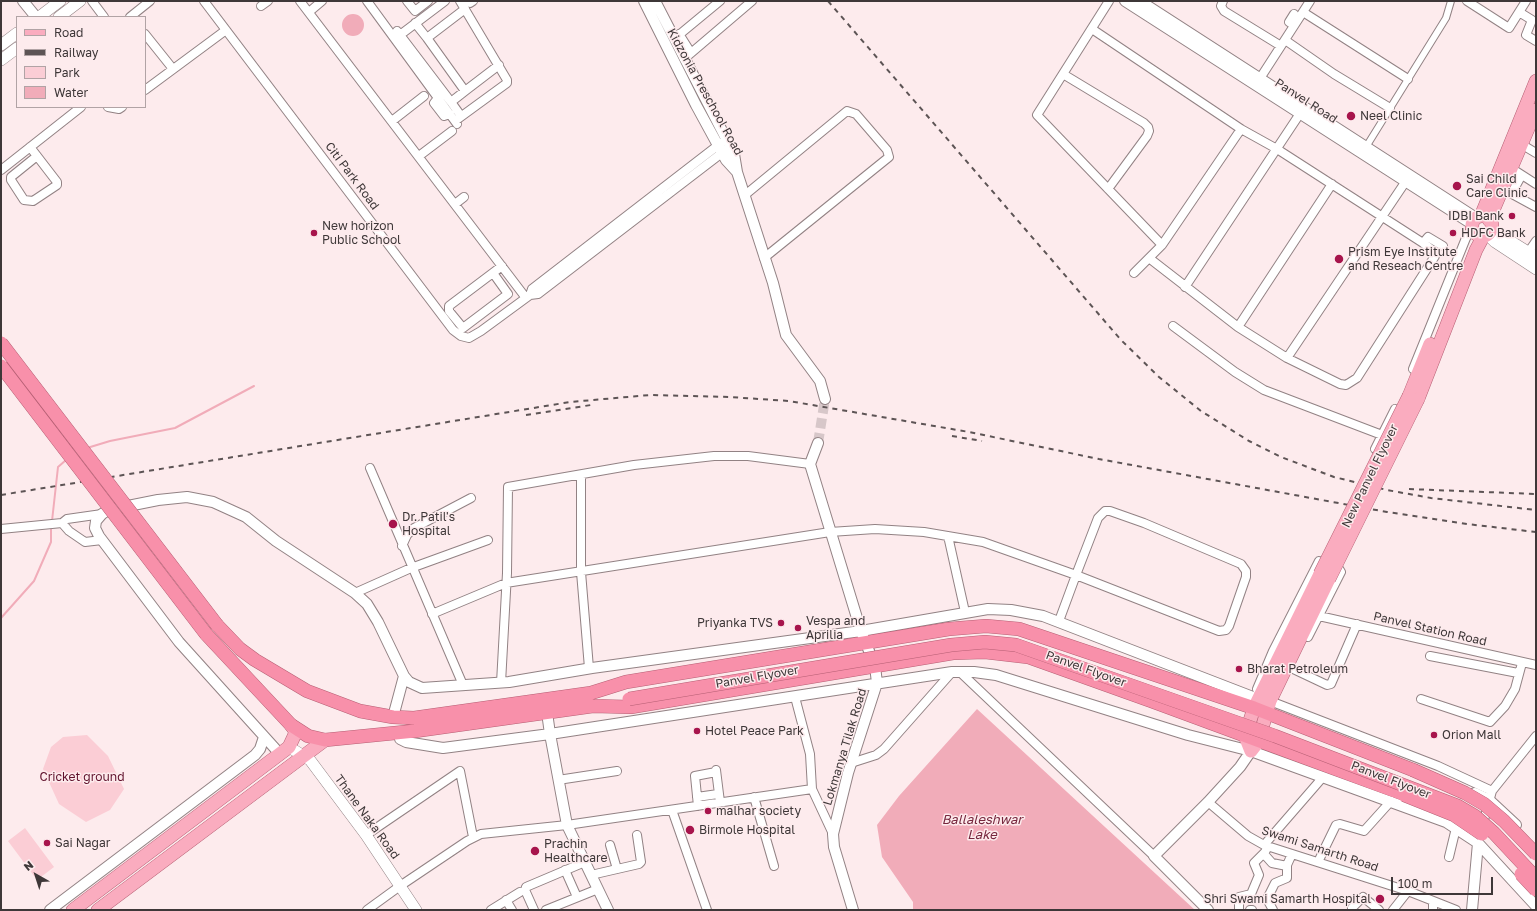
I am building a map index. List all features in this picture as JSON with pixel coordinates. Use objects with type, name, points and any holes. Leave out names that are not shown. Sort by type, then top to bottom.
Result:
[{"type":"highway","points":[[1,343],[217,625],[240,649],[255,660],[307,691],[360,711],[393,717],[414,718],[591,693],[626,682],[863,637],[986,626],[1019,630],[1262,705],[1289,722],[1413,770],[1465,793],[1484,804],[1504,821],[1536,854]]},
{"type":"highway","points":[[1,366],[206,634],[291,725],[308,736],[325,740],[399,732],[593,706],[631,707],[874,666],[968,652],[1014,655],[1028,657],[1244,736],[1254,746],[1403,794],[1454,814],[1470,824],[1498,849],[1536,890]]},
{"type":"highway","name":"Panvel Flyover","points":[[593,706],[628,695],[950,636],[986,634],[1018,637],[1233,712],[1461,799],[1489,817],[1536,865]]},
{"type":"highway","name":"Panvel Flyover","points":[[591,693],[628,695],[951,644],[985,642],[1016,645],[1263,732],[1458,806],[1484,823],[1536,878]]},
{"type":"main road","points":[[40,16],[60,1]]},
{"type":"main road","points":[[60,16],[80,1]]},
{"type":"main road","points":[[1,46],[16,35]]},
{"type":"main road","points":[[1,60],[16,49]]},
{"type":"main road","points":[[1481,226],[1536,81]]},
{"type":"main road","points":[[1481,226],[1508,188],[1521,144],[1536,110]]},
{"type":"main road","points":[[1481,226],[1529,257],[1536,269]]},
{"type":"main road","name":"New Panvel Flyover","points":[[1262,705],[1414,397],[1481,226]]},
{"type":"main road","points":[[1244,736],[1262,705]]},
{"type":"main road","points":[[1254,746],[1262,705]]},
{"type":"main road","points":[[72,910],[285,751],[296,732],[291,725]]},
{"type":"main road","points":[[98,910],[325,740]]},
{"type":"main road","name":"Thane Naka Road","points":[[285,751],[304,755],[310,760],[366,835],[416,910]]},
{"type":"street","points":[[23,1],[35,16]]},
{"type":"street","points":[[92,1],[103,16]]},
{"type":"street","points":[[132,16],[150,1]]},
{"type":"street","name":"Citi Park Road","points":[[204,1],[453,330],[461,336],[468,338],[481,331],[528,296]]},
{"type":"street","points":[[300,1],[502,266],[528,296],[538,294],[614,230],[725,146]]},
{"type":"street","points":[[309,12],[322,1]]},
{"type":"street","points":[[367,1],[397,34],[451,102],[456,123]]},
{"type":"street","points":[[407,1],[427,38],[465,91]]},
{"type":"street","points":[[397,34],[416,16],[428,1]]},
{"type":"street","points":[[416,16],[437,1]]},
{"type":"street","points":[[416,16],[445,1]]},
{"type":"street","points":[[419,156],[456,123],[507,83],[507,80],[466,5],[460,1]]},
{"type":"street","points":[[427,38],[466,5],[473,1]]},
{"type":"street","name":"Kidzonia Preschool Road","points":[[644,1],[692,98],[725,146]]},
{"type":"street","name":"Kidzonia Preschool Road","points":[[655,1],[688,56],[725,146],[726,160],[737,172],[745,195]]},
{"type":"street","points":[[676,37],[720,1]]},
{"type":"street","points":[[688,56],[752,1]]},
{"type":"street","points":[[1110,1],[1037,115],[1162,245]]},
{"type":"street","name":"Panvel Road","points":[[1125,1],[1258,82],[1481,226]]},
{"type":"street","name":"Panvel Road","points":[[1140,1],[1258,82]]},
{"type":"street","points":[[1223,1],[1221,6],[1224,11],[1283,43],[1390,108]]},
{"type":"street","points":[[1258,82],[1310,1]]},
{"type":"street","points":[[1364,150],[1446,18],[1452,1]]},
{"type":"street","points":[[1467,1],[1509,28],[1526,1]]},
{"type":"street","points":[[1303,12],[1408,79]]},
{"type":"street","points":[[1519,12],[1532,20],[1526,35],[1536,42]]},
{"type":"street","points":[[1294,14],[1289,22],[1294,26]]},
{"type":"street","points":[[1092,29],[1241,129],[1277,149],[1332,184],[1382,219],[1423,243],[1435,252],[1435,256],[1357,378],[1346,385],[1340,384],[1287,358],[1238,327],[1149,258]]},
{"type":"street","points":[[146,89],[226,30]]},
{"type":"street","points":[[397,34],[456,123]]},
{"type":"street","points":[[146,35],[173,70]]},
{"type":"street","points":[[451,102],[499,65]]},
{"type":"street","points":[[1063,74],[1144,123],[1148,127],[1149,131],[1147,136],[1108,189]]},
{"type":"street","points":[[392,121],[424,96]]},
{"type":"street","points":[[1,170],[80,108]]},
{"type":"street","points":[[1185,287],[1302,110]]},
{"type":"street","points":[[765,263],[889,156],[887,150],[856,114],[847,111],[745,195],[765,263],[772,278],[786,335],[820,381],[825,399]]},
{"type":"street","points":[[1134,273],[1162,245],[1241,129]]},
{"type":"street","points":[[1521,144],[1536,153]]},
{"type":"street","points":[[30,147],[37,156],[57,182],[57,185],[33,201],[24,200],[10,180],[11,176],[37,156]]},
{"type":"street","points":[[1514,169],[1536,179]]},
{"type":"street","points":[[1514,169],[1536,184]]},
{"type":"street","points":[[1287,358],[1382,219],[1408,178]]},
{"type":"street","points":[[1238,327],[1332,184]]},
{"type":"street","points":[[1508,188],[1536,207]]},
{"type":"street","points":[[455,204],[464,197]]},
{"type":"street","points":[[1375,450],[1403,395],[1466,238],[1481,226]]},
{"type":"street","points":[[1423,243],[1428,237],[1443,246]]},
{"type":"street","points":[[1529,257],[1536,240]]},
{"type":"street","points":[[441,314],[502,266]]},
{"type":"street","points":[[448,308],[463,328],[507,295],[508,292],[493,273]]},
{"type":"street","points":[[1173,326],[1235,372],[1264,390],[1382,435]]},
{"type":"street","points":[[818,443],[810,464],[863,637],[874,666],[877,683]]},
{"type":"street","points":[[501,683],[506,583],[508,487],[634,465],[714,456],[748,456],[810,464]]},
{"type":"street","points":[[370,468],[402,546],[463,685]]},
{"type":"street","points":[[581,475],[581,572],[589,668]]},
{"type":"street","points":[[285,751],[264,737],[179,642],[102,540],[95,528],[96,521],[102,514],[108,510],[158,500],[187,497],[213,502],[246,517],[276,541],[355,593],[367,604],[378,622],[404,676],[409,682],[422,688],[501,683],[589,668],[863,637],[965,612],[988,609],[1011,610],[1043,616],[1262,705],[1431,764],[1490,795],[1536,847]]},
{"type":"street","points":[[402,546],[407,535],[414,528],[470,498]]},
{"type":"street","points":[[432,614],[506,583],[830,532],[875,529],[924,532],[983,542],[1076,575],[1184,619],[1223,632],[1229,626],[1246,577],[1246,571],[1241,564],[1144,523],[1110,511],[1101,514],[1098,518],[1076,575],[1059,622]]},
{"type":"street","points":[[1,529],[61,523],[67,519],[102,514]]},
{"type":"street","points":[[61,523],[69,531],[85,542],[102,540]]},
{"type":"street","points":[[948,536],[965,612]]},
{"type":"street","points":[[355,593],[412,568],[488,540]]},
{"type":"street","points":[[1319,561],[1338,567],[1341,572],[1291,668],[1262,705],[1273,651],[1319,561]]},
{"type":"street","name":"Panvel Station Road","points":[[1319,616],[1432,643],[1536,665]]},
{"type":"street","points":[[1291,668],[1327,685],[1331,684],[1357,624]]},
{"type":"street","points":[[1432,643],[1430,658],[1518,673]]},
{"type":"street","points":[[1421,699],[1490,722],[1505,706],[1515,689],[1518,673],[1522,663]]},
{"type":"street","points":[[851,763],[876,755],[884,749],[956,672]]},
{"type":"street","points":[[956,672],[1154,856],[1208,910]]},
{"type":"street","points":[[399,732],[400,739],[406,742],[443,748],[550,734],[956,672],[996,675],[1188,735],[1254,746],[1240,767],[1208,802],[1154,856]]},
{"type":"street","points":[[393,717],[404,676]]},
{"type":"street","name":"Lokmanya Tilak Road","points":[[854,910],[834,847],[833,834],[851,763],[877,683]]},
{"type":"street","points":[[795,697],[810,754],[812,789],[833,834]]},
{"type":"street","points":[[546,699],[550,734],[567,825],[608,910]]},
{"type":"street","points":[[1289,722],[1304,722],[1465,787],[1490,795]]},
{"type":"street","points":[[1472,910],[1478,843],[1490,795],[1536,736]]},
{"type":"street","points":[[50,910],[255,755],[260,749],[264,737]]},
{"type":"street","points":[[1277,754],[1323,777],[1446,822],[1478,843],[1536,906]]},
{"type":"street","points":[[366,835],[460,771],[474,837]]},
{"type":"street","points":[[558,780],[617,771]]},
{"type":"street","points":[[697,802],[695,776],[716,771],[719,798]]},
{"type":"street","points":[[1239,910],[1239,897],[1251,894],[1259,875],[1254,863],[1323,777]]},
{"type":"street","points":[[367,910],[400,886],[474,837],[481,834],[567,825],[672,810],[697,802],[719,798],[754,797],[812,789]]},
{"type":"street","points":[[754,797],[774,866]]},
{"type":"street","points":[[1318,862],[1336,825],[1340,824],[1364,831],[1391,801]]},
{"type":"street","name":"Swami Samarth Road","points":[[1208,802],[1248,836],[1265,848],[1292,854],[1408,891],[1433,906],[1456,910]]},
{"type":"street","points":[[672,810],[707,910]]},
{"type":"street","points":[[1449,858],[1456,828]]},
{"type":"street","points":[[591,875],[639,864],[641,862],[637,835]]},
{"type":"street","points":[[610,845],[617,869]]},
{"type":"street","points":[[1265,848],[1275,865],[1287,866]]},
{"type":"street","points":[[1273,910],[1267,899],[1277,881],[1288,878],[1287,866],[1292,854]]},
{"type":"street","points":[[534,910],[525,888],[584,862]]},
{"type":"street","points":[[565,870],[577,897]]},
{"type":"street","points":[[546,910],[598,889]]},
{"type":"street","points":[[1393,910],[1408,891]]},
{"type":"street","points":[[491,910],[520,892]]},
{"type":"street","points":[[1353,910],[1352,908],[1363,897],[1379,910]]},
{"type":"street","points":[[506,900],[512,910]]},
{"type":"green space","name":"Cricket ground","points":[[87,735],[108,756],[124,789],[110,810],[86,822],[59,804],[43,769],[51,747],[63,737]]},
{"type":"green space","points":[[25,828],[54,867],[37,880],[8,841]]},
{"type":"water","points":[[353,14],[361,17],[364,25],[361,33],[353,36],[345,33],[342,25],[345,17]]},
{"type":"water","name":"Ballaleshwar Lake","points":[[977,709],[1195,910],[913,910],[913,902],[882,857],[877,825],[899,796]]},
{"type":"waterway","points":[[87,448],[110,441],[175,428],[254,386]]},
{"type":"waterway","points":[[52,521],[58,467],[66,460]]},
{"type":"waterway","points":[[1,618],[34,581],[51,542],[51,526]]},
{"type":"tunnel","points":[[818,443],[825,399]]},
{"type":"railway","points":[[828,1],[1121,340],[1159,377],[1201,411],[1249,441],[1281,457],[1334,477],[1387,490],[1431,498],[1536,510]]},
{"type":"railway","points":[[1,495],[570,402],[650,395],[730,397],[789,401],[969,432],[1099,459],[1387,512],[1467,524],[1536,532]]},
{"type":"railway","points":[[526,415],[591,405]]},
{"type":"railway","points":[[952,436],[982,441]]},
{"type":"railway","points":[[1409,489],[1536,494]]},
{"type":"place","name":"Neel Clinic","points":[[1351,116]]},
{"type":"place","name":"Sai Child Care Clinic","points":[[1457,186]]},
{"type":"place","name":"IDBI Bank","points":[[1512,216]]},
{"type":"place","name":"New horizon Public School","points":[[314,233]]},
{"type":"place","name":"HDFC Bank","points":[[1453,233]]},
{"type":"place","name":"Prism Eye Institute and Reseach Centre","points":[[1339,259]]},
{"type":"place","name":"Dr. Patil's Hospital","points":[[393,524]]},
{"type":"place","name":"Priyanka TVS","points":[[781,623]]},
{"type":"place","name":"Vespa and Aprilia","points":[[798,628]]},
{"type":"place","name":"Bharat Petroleum","points":[[1239,669]]},
{"type":"place","name":"Hotel Peace Park","points":[[697,731]]},
{"type":"place","name":"Orion Mall","points":[[1434,735]]},
{"type":"place","name":"malhar society","points":[[708,811]]},
{"type":"place","name":"Birmole Hospital","points":[[690,830]]},
{"type":"place","name":"Sai Nagar","points":[[47,843]]},
{"type":"place","name":"Prachin Healthcare","points":[[535,851]]},
{"type":"place","name":"Shri Swami Samarth Hospital","points":[[1380,899]]}]
